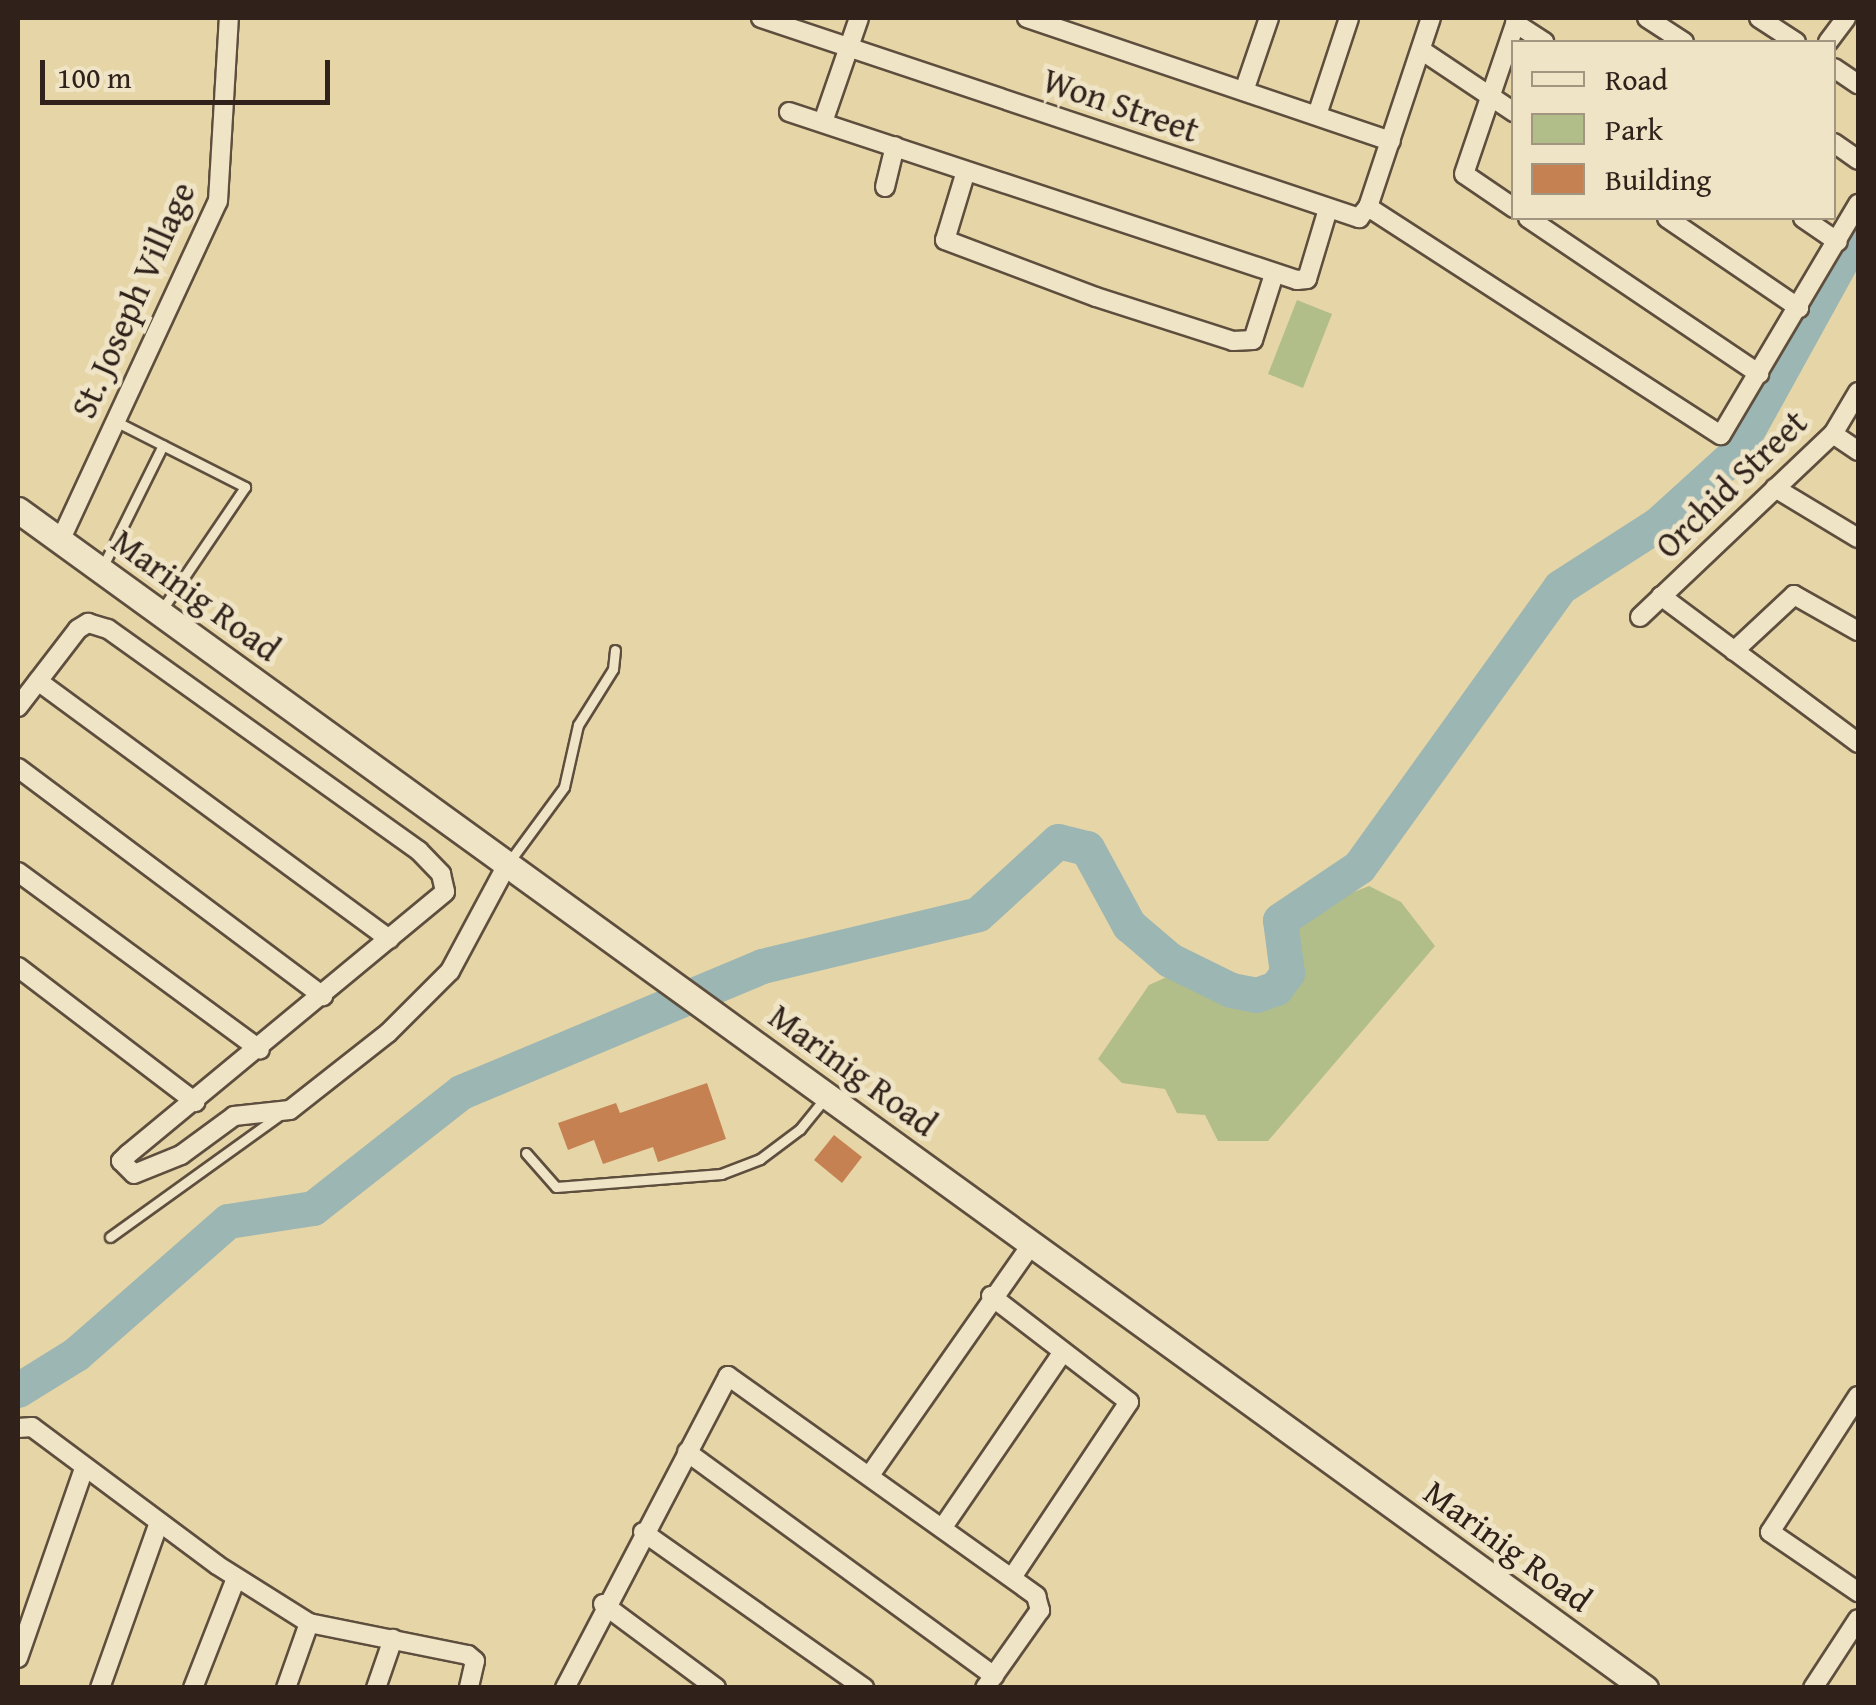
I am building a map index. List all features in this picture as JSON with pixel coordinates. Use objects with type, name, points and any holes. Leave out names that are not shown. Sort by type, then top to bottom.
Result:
[{"type":"street","name":"St. Joseph Village","points":[[60,541],[218,201],[229,18]]},
{"type":"street","name":"Won Street","points":[[761,18],[1328,209],[1358,218],[1368,207]]},
{"type":"street","points":[[823,122],[859,18]]},
{"type":"street","points":[[1027,18],[1391,141]]},
{"type":"street","points":[[1244,91],[1270,18]]},
{"type":"street","points":[[1317,116],[1349,18]]},
{"type":"street","points":[[1431,18],[1368,207],[1721,435],[1858,204]]},
{"type":"street","points":[[1647,18],[1681,40]]},
{"type":"street","points":[[1760,18],[1793,40]]},
{"type":"street","points":[[1830,40],[1846,18]]},
{"type":"street","points":[[1511,206],[1464,174],[1516,20],[1541,40]]},
{"type":"street","points":[[1421,50],[1511,110]]},
{"type":"street","points":[[1836,69],[1858,84]]},
{"type":"street","points":[[788,112],[1274,274],[1307,278],[1328,209]]},
{"type":"street","points":[[1836,144],[1858,160]]},
{"type":"street","points":[[884,187],[895,146]]},
{"type":"street","points":[[966,171],[945,240],[1096,297],[1234,341],[1253,340],[1274,274]]},
{"type":"street","points":[[1531,220],[1760,374]]},
{"type":"street","points":[[1670,220],[1799,308]]},
{"type":"street","points":[[1806,220],[1838,242]]},
{"type":"street","name":"Orchid Street","points":[[1640,617],[1833,434],[1858,392]]},
{"type":"street","points":[[1833,434],[1858,451]]},
{"type":"street","points":[[1775,488],[1858,538]]},
{"type":"street","name":"Marinig Road","points":[[18,510],[1645,1688]]},
{"type":"street","points":[[1734,651],[1794,595],[1858,630]]},
{"type":"street","points":[[1662,596],[1858,743]]},
{"type":"street","points":[[18,708],[78,629],[88,623],[108,629],[419,850],[441,874],[445,892],[260,1050],[128,1154],[125,1168],[144,1174],[234,1116],[280,1116],[388,1033],[450,972],[508,863]]},
{"type":"street","points":[[38,681],[389,939]]},
{"type":"street","points":[[18,768],[323,996]]},
{"type":"street","points":[[18,872],[260,1050]]},
{"type":"street","points":[[18,967],[195,1102]]},
{"type":"street","points":[[870,1474],[991,1296],[1031,1245]]},
{"type":"street","points":[[991,1296],[1130,1402],[1013,1576]]},
{"type":"street","points":[[943,1527],[1063,1352]]},
{"type":"street","points":[[565,1687],[604,1604],[642,1532],[686,1452],[728,1376],[1013,1576],[1036,1596],[1040,1610],[989,1682],[686,1452]]},
{"type":"street","points":[[1858,1396],[1770,1532],[1858,1592]]},
{"type":"street","points":[[18,1428],[32,1427],[236,1578],[309,1623],[468,1656],[475,1661],[469,1688]]},
{"type":"street","points":[[18,1658],[84,1468]]},
{"type":"street","points":[[100,1688],[159,1522]]},
{"type":"street","points":[[642,1532],[864,1688]]},
{"type":"street","points":[[194,1688],[236,1578]]},
{"type":"street","points":[[604,1604],[716,1688]]},
{"type":"street","points":[[1820,1685],[1858,1619]]},
{"type":"street","points":[[286,1688],[309,1623]]},
{"type":"street","points":[[376,1688],[393,1639]]},
{"type":"lane","points":[[115,421],[245,487],[160,612]]},
{"type":"lane","points":[[101,570],[162,445]]},
{"type":"lane","points":[[508,863],[564,787],[578,725],[613,669],[616,650]]},
{"type":"lane","points":[[526,1153],[556,1187],[721,1174],[760,1158],[800,1129],[827,1095]]},
{"type":"lane","points":[[110,1237],[280,1116]]},
{"type":"green space","points":[[1297,300],[1332,314],[1303,388],[1268,374]]},
{"type":"green space","points":[[1369,886],[1401,902],[1435,946],[1268,1141],[1218,1141],[1205,1115],[1177,1113],[1165,1089],[1122,1083],[1098,1059],[1149,985],[1169,976],[1228,1006],[1283,998],[1303,975],[1296,915]]},
{"type":"building","points":[[707,1083],[726,1139],[658,1162],[653,1147],[603,1164],[594,1140],[568,1150],[558,1123],[616,1103],[620,1113]]},
{"type":"building","points":[[834,1135],[862,1157],[842,1183],[814,1160]]},
{"type":"waterway","points":[[18,1390],[76,1354],[228,1221],[313,1208],[461,1092],[762,966],[978,914],[1058,841],[1087,848],[1129,925],[1170,960],[1231,990],[1256,995],[1276,988],[1287,973],[1280,920],[1359,867],[1560,587],[1658,524],[1734,455],[1858,230]]}]
